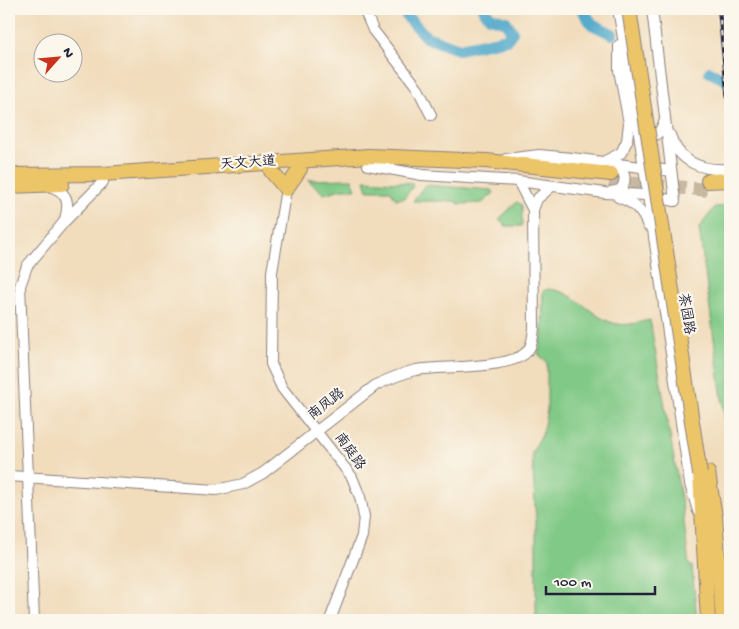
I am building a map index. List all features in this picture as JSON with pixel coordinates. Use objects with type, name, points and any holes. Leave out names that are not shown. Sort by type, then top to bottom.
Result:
[{"type":"main road","name":"茶园路","points":[[629,9],[704,474],[715,517],[723,620]]},
{"type":"main road","name":"茶园路","points":[[638,9],[704,474],[701,521],[708,620]]},
{"type":"main road","name":"天文大道","points":[[9,175],[103,174],[369,156],[486,161],[608,183]]},
{"type":"main road","name":"天文大道","points":[[9,186],[103,182],[368,164],[484,169],[608,183]]},
{"type":"main road","points":[[271,171],[286,189],[300,169]]},
{"type":"main road","points":[[709,180],[730,180]]},
{"type":"main road","points":[[709,180],[730,189]]},
{"type":"street","points":[[364,9],[373,30],[417,87],[431,115]]},
{"type":"street","points":[[605,161],[621,153],[629,133],[619,70],[618,9]]},
{"type":"street","name":"茶园路","points":[[618,9],[637,120],[646,195],[690,484],[701,521]]},
{"type":"street","points":[[652,9],[671,171]]},
{"type":"street","points":[[637,120],[645,134],[651,136],[662,130],[665,118]]},
{"type":"street","points":[[665,118],[677,150],[709,180],[730,169]]},
{"type":"street","name":"天文大道","points":[[368,164],[422,175],[518,181],[552,186],[608,183],[646,195],[675,201],[671,171],[605,161],[539,155],[486,161]]},
{"type":"street","points":[[605,161],[618,166],[623,171],[625,178],[620,190],[608,183]]},
{"type":"street","points":[[518,181],[533,210]]},
{"type":"street","points":[[34,620],[20,286],[27,266],[64,222],[103,182]]},
{"type":"street","points":[[608,183],[640,210],[654,244]]},
{"type":"street","points":[[43,184],[58,188],[67,198],[68,210],[64,222]]},
{"type":"street","points":[[533,210],[537,199],[552,186]]},
{"type":"street","name":"南庭路","points":[[286,189],[272,272],[271,364],[282,388],[352,476],[360,497],[364,516],[362,536],[330,620]]},
{"type":"street","name":"南凤路","points":[[9,476],[216,490],[243,484],[263,473],[376,385],[415,370],[508,361],[524,355],[532,344],[534,328],[533,210]]},
{"type":"green space","points":[[352,179],[356,189],[341,189],[324,194],[308,180]]},
{"type":"green space","points":[[365,180],[411,183],[413,186],[404,198],[396,199],[390,190],[368,190]]},
{"type":"green space","points":[[425,185],[492,190],[494,193],[482,203],[460,204],[454,201],[413,201]]},
{"type":"green space","points":[[517,202],[522,205],[522,226],[506,226],[499,219]]},
{"type":"green space","points":[[730,206],[730,458],[699,228],[715,207]]},
{"type":"green space","points":[[548,289],[568,295],[600,317],[618,324],[634,324],[650,320],[682,505],[689,566],[692,566],[697,620],[536,620],[536,522],[532,453],[542,434],[547,410],[547,362],[538,354],[542,336],[543,291]]},
{"type":"waterway","points":[[404,9],[407,16],[426,37],[459,49],[507,39],[512,32],[506,22],[490,17],[483,9]]},
{"type":"waterway","points":[[582,9],[592,24],[612,34]]},
{"type":"waterway","points":[[710,72],[730,82]]},
{"type":"tunnel","points":[[609,182],[710,190]]},
{"type":"railway","points":[[719,9],[730,122]]},
{"type":"railway","points":[[727,9],[728,27]]}]
